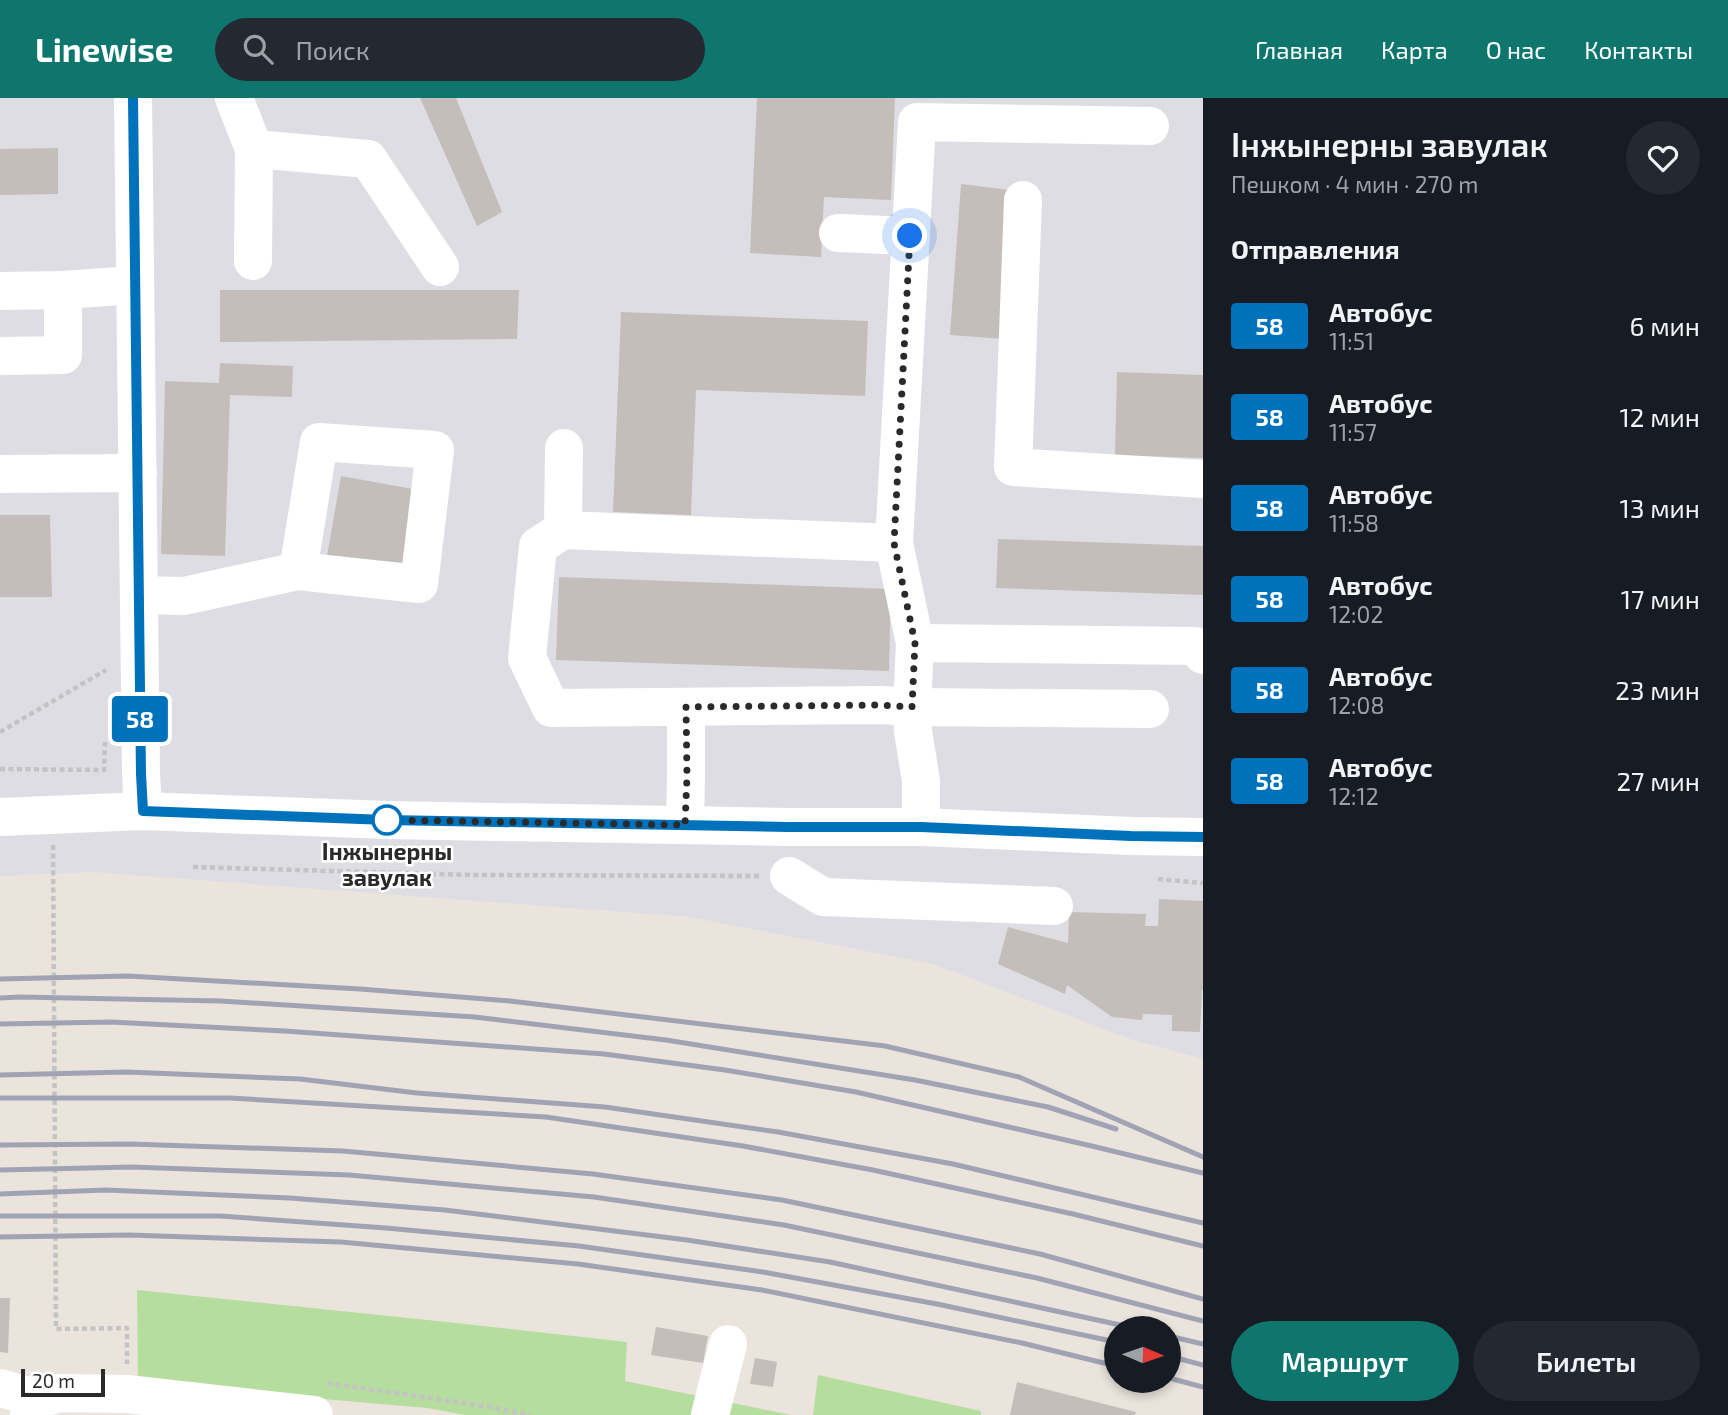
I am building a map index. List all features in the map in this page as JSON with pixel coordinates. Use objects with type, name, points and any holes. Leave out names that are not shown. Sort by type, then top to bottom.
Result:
[{"type":"street","points":[[133,98],[143,811]]},
{"type":"street","points":[[234,98],[254,149],[253,261]]},
{"type":"street","points":[[921,827],[921,782],[912,707],[915,643],[894,543],[917,121],[1150,126]]},
{"type":"street","points":[[254,149],[368,159],[440,267]]},
{"type":"street","points":[[1023,200],[1013,467],[1203,480]]},
{"type":"street","points":[[838,233],[910,236]]},
{"type":"street","points":[[0,291],[135,285]]},
{"type":"street","points":[[0,356],[63,355],[62,290]]},
{"type":"street","points":[[139,595],[184,596],[298,571],[419,584],[435,450],[320,442],[298,571]]},
{"type":"street","points":[[563,530],[564,448]]},
{"type":"street","points":[[0,474],[138,473]]},
{"type":"street","points":[[894,543],[563,530],[538,546],[527,658],[551,708],[880,705],[1150,709]]},
{"type":"street","points":[[915,643],[1195,646],[1203,655]]},
{"type":"street","points":[[685,825],[686,707]]},
{"type":"street","points":[[0,817],[143,811],[387,820],[921,827],[1203,837]]},
{"type":"street","points":[[788,827],[789,887],[823,897],[1054,906]]},
{"type":"street","points":[[710,1415],[728,1344]]},
{"type":"street","points":[[0,1388],[35,1407],[59,1393],[127,1394],[314,1415]]},
{"type":"path","points":[[0,732],[106,670]]},
{"type":"path","points":[[0,769],[104,770]]},
{"type":"path","points":[[53,836],[56,1329],[115,1328]]},
{"type":"path","points":[[193,867],[789,887]]},
{"type":"path","points":[[1158,879],[1203,883]]},
{"type":"shaded area","points":[[0,98],[1203,98],[1203,1059],[1130,1039],[933,964],[690,917],[93,872],[0,876]]},
{"type":"green space","points":[[137,1290],[627,1342],[625,1381],[791,1415],[465,1415],[427,1408],[138,1383]]},
{"type":"green space","points":[[818,1375],[981,1411],[981,1415],[813,1415]]},
{"type":"building","points":[[420,98],[456,98],[502,212],[477,226]]},
{"type":"building","points":[[757,98],[895,98],[891,200],[824,197],[821,257],[750,253]]},
{"type":"building","points":[[58,148],[58,194],[0,195],[0,149]]},
{"type":"building","points":[[961,184],[1010,190],[1003,339],[950,335]]},
{"type":"building","points":[[220,290],[519,290],[517,339],[220,342]]},
{"type":"building","points":[[621,312],[868,321],[865,396],[696,390],[691,515],[613,512]]},
{"type":"building","points":[[220,363],[293,366],[292,397],[230,395],[225,556],[161,554],[165,381],[219,383]]},
{"type":"building","points":[[1117,372],[1203,375],[1203,458],[1115,455]]},
{"type":"building","points":[[341,476],[418,490],[405,569],[327,556]]},
{"type":"building","points":[[0,515],[50,515],[52,597],[0,597]]},
{"type":"building","points":[[998,539],[1203,546],[1203,595],[996,588]]},
{"type":"building","points":[[559,577],[891,589],[889,671],[556,660]]},
{"type":"building","points":[[1159,899],[1203,901],[1200,1032],[1172,1031],[1172,1015],[1143,1014],[1142,1020],[1112,1017],[1067,985],[1065,994],[998,964],[1008,927],[1068,943],[1069,912],[1146,914],[1145,926],[1158,926]]},
{"type":"building","points":[[0,1298],[10,1298],[8,1353],[0,1352]]},
{"type":"building","points":[[656,1327],[708,1336],[703,1363],[651,1355]]},
{"type":"building","points":[[755,1358],[777,1362],[773,1387],[750,1384]]},
{"type":"building","points":[[1017,1382],[1136,1412],[1135,1415],[1010,1415]]},
{"type":"railway","points":[[0,979],[128,976],[360,989],[510,1001],[885,1046],[1019,1077],[1203,1157]]},
{"type":"railway","points":[[0,998],[221,1001],[475,1017],[666,1040],[915,1080],[1048,1107],[1116,1129]]},
{"type":"railway","points":[[0,1024],[111,1022],[285,1031],[604,1054],[725,1070],[856,1092],[1203,1173]]},
{"type":"railway","points":[[0,1075],[127,1072],[300,1079],[417,1093],[605,1107],[778,1132],[953,1164],[1203,1223]]},
{"type":"railway","points":[[0,1098],[230,1098],[546,1117],[743,1146],[873,1170],[1203,1246]]},
{"type":"railway","points":[[0,1145],[130,1144],[343,1151],[593,1174],[782,1200],[1040,1254],[1203,1299]]},
{"type":"railway","points":[[0,1170],[132,1167],[349,1175],[594,1197],[784,1225],[1037,1278],[1203,1321]]},
{"type":"railway","points":[[0,1194],[106,1190],[290,1198],[445,1210],[687,1240],[830,1262],[1104,1321]]},
{"type":"railway","points":[[0,1216],[220,1216],[579,1246],[763,1272],[937,1304],[1104,1339]]},
{"type":"railway","points":[[0,1237],[129,1235],[341,1242],[578,1264],[762,1290],[1022,1343],[1104,1363]]},
{"type":"railway","points":[[1181,1339],[1203,1344]]},
{"type":"railway","points":[[1181,1359],[1203,1365]]},
{"type":"railway","points":[[1181,1381],[1203,1387]]},
{"type":"bus line","name":"58","points":[[133,98],[143,811],[387,820],[921,827],[1203,837]]},
{"type":"place","name":"Інжынерны завулак","points":[[387,820]]},
{"type":"route","points":[[387,820],[685,825],[686,707],[912,707],[915,643],[894,543],[910,236]]}]
